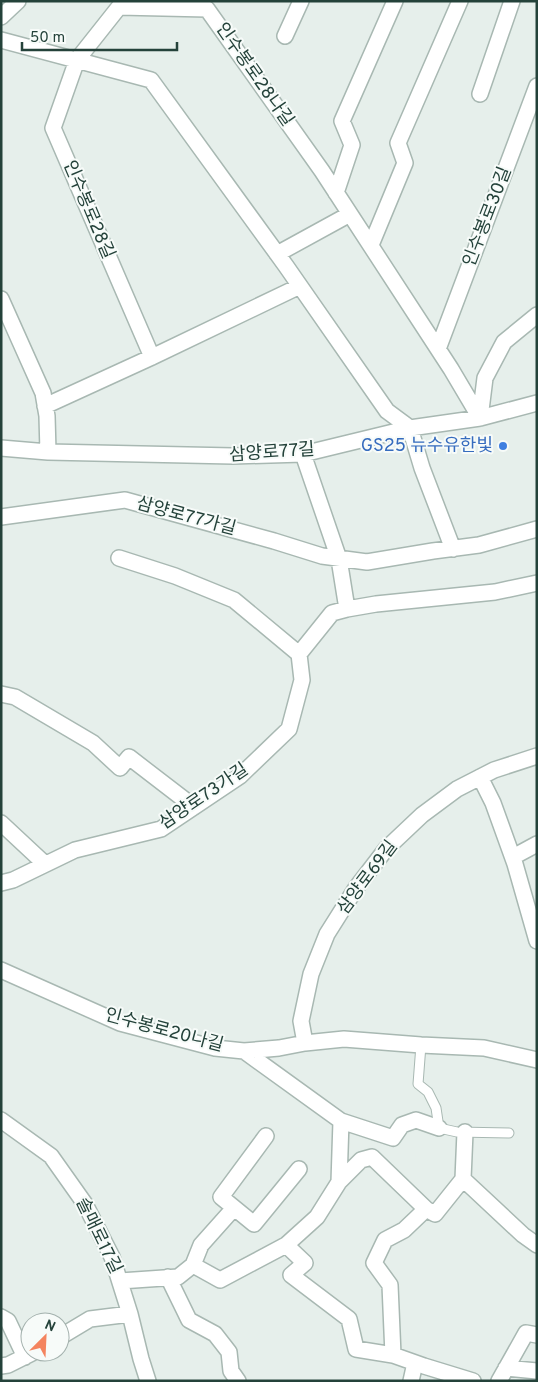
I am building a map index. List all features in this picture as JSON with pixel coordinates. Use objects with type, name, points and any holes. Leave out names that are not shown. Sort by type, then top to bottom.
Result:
[{"type":"street","points":[[1,17],[18,1]]},
{"type":"street","points":[[285,36],[302,1]]},
{"type":"street","points":[[336,193],[352,145],[342,121],[395,1]]},
{"type":"street","points":[[371,245],[405,162],[398,143],[460,1]]},
{"type":"street","points":[[480,94],[512,1]]},
{"type":"street","name":"인수봉로28나길","points":[[77,60],[119,7],[207,9],[371,245],[480,418]]},
{"type":"street","points":[[1,40],[151,80],[300,286],[387,411],[410,428],[422,468],[453,549]]},
{"type":"street","name":"인수봉로28길","points":[[77,60],[53,128],[152,358]]},
{"type":"street","name":"인수봉로30길","points":[[438,349],[537,86]]},
{"type":"street","points":[[277,254],[350,214]]},
{"type":"street","points":[[45,406],[152,358],[300,286]]},
{"type":"street","points":[[1,299],[43,393],[47,416],[48,452]]},
{"type":"street","points":[[480,418],[485,378],[504,342],[537,315]]},
{"type":"street","name":"삼양로77길","points":[[1,448],[48,452],[233,456],[303,454],[410,428],[480,418],[537,403]]},
{"type":"street","points":[[303,454],[339,558],[347,609]]},
{"type":"street","name":"삼양로77가길","points":[[1,517],[126,500],[274,540],[322,556],[367,562],[479,546],[537,530]]},
{"type":"street","points":[[119,558],[175,576],[234,600],[300,654],[332,613],[376,604],[495,592],[537,583]]},
{"type":"street","name":"삼양로73가길","points":[[1,883],[13,880],[75,850],[161,829],[240,776],[289,729],[302,680],[300,654]]},
{"type":"street","points":[[1,694],[15,697],[93,743],[120,768],[129,757],[194,807]]},
{"type":"street","name":"삼양로69길","points":[[305,1043],[301,1021],[311,974],[327,934],[356,888],[386,849],[422,815],[458,789],[494,770],[537,756]]},
{"type":"street","points":[[480,777],[513,857],[537,941]]},
{"type":"street","points":[[1,823],[45,864]]},
{"type":"street","points":[[513,857],[537,844]]},
{"type":"street","name":"인수봉로20나길","points":[[1,970],[120,1022],[216,1048],[244,1050],[279,1048],[344,1039],[420,1046],[484,1048],[537,1060]]},
{"type":"street","points":[[244,1050],[341,1121],[394,1138],[402,1124],[416,1120],[440,1128]]},
{"type":"street","name":"솔매로17길","points":[[1,1120],[51,1156],[85,1204],[112,1257],[148,1381]]},
{"type":"street","points":[[340,1182],[341,1121]]},
{"type":"street","points":[[193,1265],[220,1280],[286,1245],[317,1216],[340,1182],[361,1160],[372,1157],[426,1209],[435,1214],[463,1179],[465,1132]]},
{"type":"street","points":[[266,1136],[221,1197],[254,1224],[300,1169]]},
{"type":"street","points":[[463,1179],[523,1235],[537,1244]]},
{"type":"street","points":[[120,1281],[178,1277],[193,1265],[201,1245],[234,1208]]},
{"type":"street","points":[[393,1355],[390,1285],[374,1263],[385,1240],[404,1230],[426,1209]]},
{"type":"street","points":[[286,1245],[305,1263],[291,1275],[349,1319],[356,1349],[393,1355],[473,1381]]},
{"type":"street","points":[[168,1277],[189,1320],[215,1334],[229,1352],[231,1371],[238,1381]]},
{"type":"street","points":[[70,1331],[90,1320],[130,1314]]},
{"type":"street","points":[[1,1317],[8,1322],[20,1339]]},
{"type":"street","points":[[503,1374],[526,1333],[537,1335]]},
{"type":"street","points":[[1,1366],[8,1366],[20,1359]]},
{"type":"street","points":[[411,1381],[415,1363]]},
{"type":"street","points":[[503,1374],[537,1372]]},
{"type":"lane","points":[[420,1046],[418,1084],[428,1092],[436,1108],[440,1128],[457,1132],[509,1133]]},
{"type":"place","name":"GS25 뉴수유한빛","points":[[503,446]]}]
